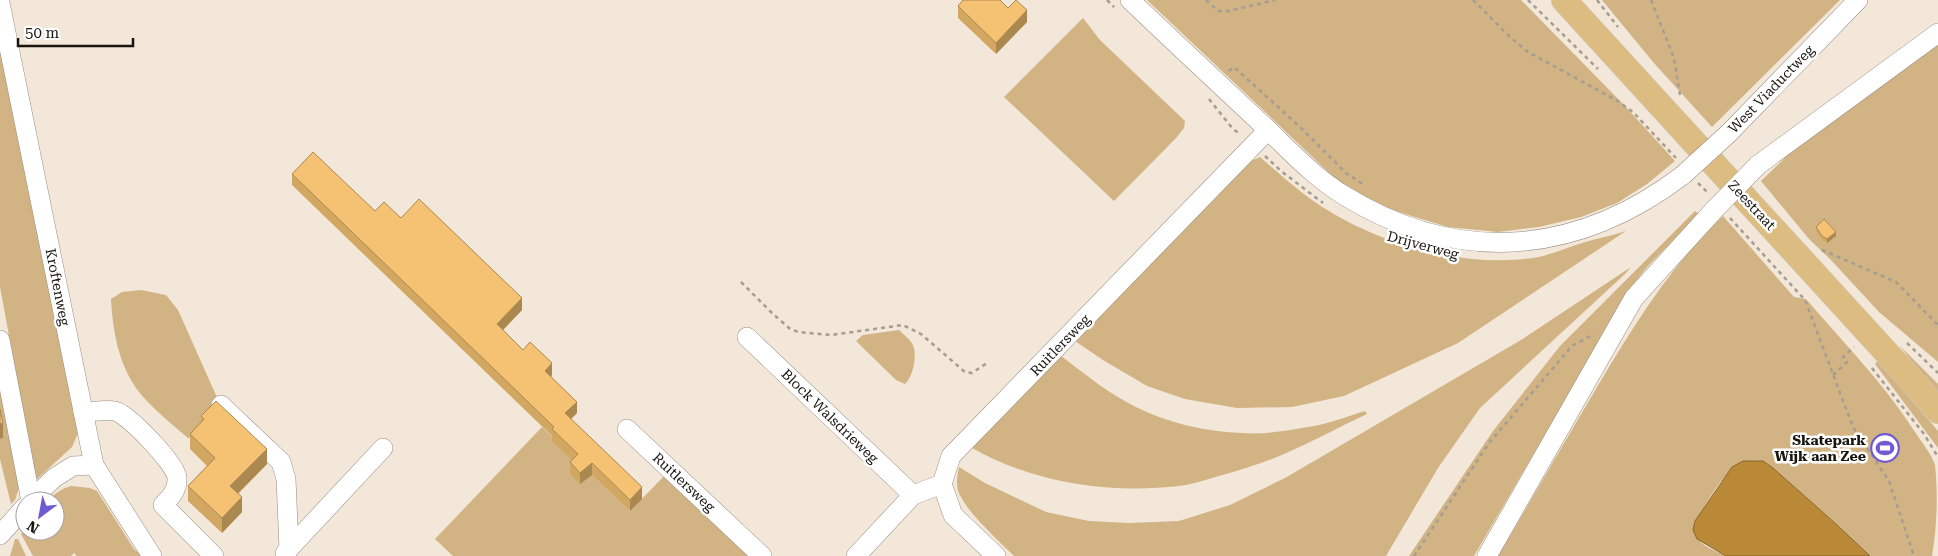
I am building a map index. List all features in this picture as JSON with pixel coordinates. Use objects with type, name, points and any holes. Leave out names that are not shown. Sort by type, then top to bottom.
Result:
[{"type":"main road","name":"Zeestraat","points":[[1564,0],[1938,410]]},
{"type":"lane","name":"Drijverweg","points":[[1130,0],[1325,182],[1359,204],[1387,218],[1433,234],[1462,239],[1516,242],[1540,240],[1582,230],[1607,221],[1645,202],[1686,172]]},
{"type":"lane","name":"West Viaductweg","points":[[1686,172],[1729,133],[1858,0]]},
{"type":"lane","name":"Kroftenweg","points":[[0,3],[94,465],[152,556]]},
{"type":"lane","points":[[1487,556],[1634,298],[1717,206],[1758,165],[1938,33]]},
{"type":"lane","name":"Ruitlersweg","points":[[942,484],[951,456],[1268,130]]},
{"type":"lane","name":"Block Walsdrieweg","points":[[748,337],[913,495]]},
{"type":"lane","points":[[0,340],[28,491]]},
{"type":"lane","points":[[221,405],[281,462],[286,479],[285,552]]},
{"type":"lane","points":[[83,412],[115,411],[124,416],[166,455],[177,478],[174,493],[163,505],[214,556]]},
{"type":"lane","name":"Ruitlersweg","points":[[627,429],[762,556]]},
{"type":"lane","points":[[285,552],[383,448]]},
{"type":"lane","points":[[40,491],[54,478],[73,466],[94,465]]},
{"type":"lane","points":[[856,556],[913,495],[942,484],[953,515],[996,556]]},
{"type":"lane","points":[[0,535],[15,518]]},
{"type":"path","points":[[1206,0],[1218,11],[1230,11],[1275,0]]},
{"type":"path","points":[[1473,0],[1510,38],[1528,52],[1616,100],[1633,112],[1805,300],[1853,427],[1889,482],[1914,556]]},
{"type":"path","points":[[1651,0],[1674,58],[1680,95]]},
{"type":"path","points":[[1327,206],[1281,172],[1254,145],[1233,129],[1205,95],[1234,67],[1299,126],[1346,173],[1369,189]]},
{"type":"path","points":[[1815,248],[1896,282],[1938,325]]},
{"type":"path","points":[[741,282],[789,328],[798,332],[831,335],[903,325],[921,334],[964,372],[972,373],[987,363]]},
{"type":"path","points":[[1414,556],[1489,443],[1572,346],[1622,319]]},
{"type":"path","points":[[1833,374],[1847,362],[1842,356],[1854,347]]},
{"type":"shaded area","points":[[1147,0],[1521,0],[1625,106],[1675,161],[1647,184],[1617,203],[1581,217],[1539,227],[1498,232],[1448,227],[1385,208],[1342,185]]},
{"type":"shaded area","points":[[1602,0],[1840,0],[1712,127],[1653,62]]},
{"type":"shaded area","points":[[1083,18],[1100,40],[1185,121],[1184,128],[1177,137],[1114,201],[1004,97]]},
{"type":"shaded area","points":[[0,42],[78,433],[72,447],[36,480],[0,287]]},
{"type":"shaded area","points":[[1938,44],[1938,362],[1879,312],[1809,239],[1761,181],[1783,160],[1795,144]]},
{"type":"shaded area","points":[[1260,157],[1302,192],[1352,224],[1403,245],[1430,252],[1485,260],[1513,260],[1539,257],[1626,231],[1458,343],[1344,396],[1292,407],[1237,408],[1185,399],[1147,386],[1075,341],[1251,161]]},
{"type":"shaded area","points":[[1695,211],[1699,214],[1647,267],[1630,289],[1474,556],[1409,556],[1493,431],[1560,346]]},
{"type":"shaded area","points":[[1723,216],[1794,297],[1806,299],[1850,348],[1892,399],[1930,453],[1935,465],[1936,487],[1936,522],[1932,556],[1870,556],[1773,468],[1759,461],[1747,461],[1736,466],[1726,475],[1695,521],[1695,534],[1698,539],[1707,547],[1726,556],[1498,556],[1634,326],[1684,257]]},
{"type":"shaded area","points":[[1631,267],[1480,408],[1438,468],[1386,556],[1014,556],[971,512],[958,490],[959,467],[985,483],[1046,512],[1089,521],[1129,523],[1179,521],[1230,505],[1285,478],[1521,340]]},
{"type":"shaded area","points":[[141,290],[166,295],[178,310],[219,402],[193,437],[188,438],[145,399],[129,377],[119,352],[111,299],[122,292]]},
{"type":"shaded area","points":[[899,330],[911,342],[915,352],[913,370],[905,384],[896,380],[856,341],[863,335]]},
{"type":"shaded area","points":[[1899,345],[1938,384],[1938,395]]},
{"type":"shaded area","points":[[1061,356],[1088,377],[1126,402],[1161,418],[1202,429],[1269,433],[1320,425],[1365,411],[1367,414],[1275,458],[1196,483],[1179,486],[1126,488],[1099,487],[1073,483],[1046,478],[1021,470],[972,448]]},
{"type":"shaded area","points":[[1878,360],[1938,431],[1938,448],[1875,364]]},
{"type":"shaded area","points":[[0,364],[20,485],[18,491],[15,491],[15,500],[11,504],[0,459],[0,439],[3,438],[0,423]]},
{"type":"shaded area","points":[[542,427],[630,511],[668,472],[755,556],[453,556],[435,539]]},
{"type":"shaded area","points":[[1743,461],[1763,461],[1773,468],[1870,556],[1726,556],[1697,539],[1693,530],[1695,521],[1732,467]]},
{"type":"shaded area","points":[[71,486],[90,488],[97,491],[134,549],[142,556],[77,556],[74,553],[71,556],[33,556],[25,541],[65,541],[65,491],[60,491]]},
{"type":"shaded area","points":[[15,539],[15,541],[19,541],[26,556],[10,556]]},
{"type":"building","points":[[963,0],[1000,0],[1008,8],[1016,0],[1027,10],[996,43],[958,6]]},
{"type":"building","points":[[313,152],[375,211],[384,202],[401,218],[419,199],[522,298],[497,324],[523,350],[530,342],[552,363],[545,371],[577,402],[565,413],[642,487],[630,500],[592,463],[580,473],[570,462],[578,454],[552,429],[554,427],[292,174]]},
{"type":"building","points":[[1824,219],[1836,232],[1827,239],[1822,236],[1816,227]]},
{"type":"building","points":[[216,401],[267,449],[230,486],[242,497],[222,518],[188,486],[215,458],[190,434],[204,419],[201,416]]},
{"type":"building","points":[[0,409],[3,423],[0,424]]},
{"type":"place","name":"Skatepark Wijk aan Zee","points":[[1885,448]]}]
